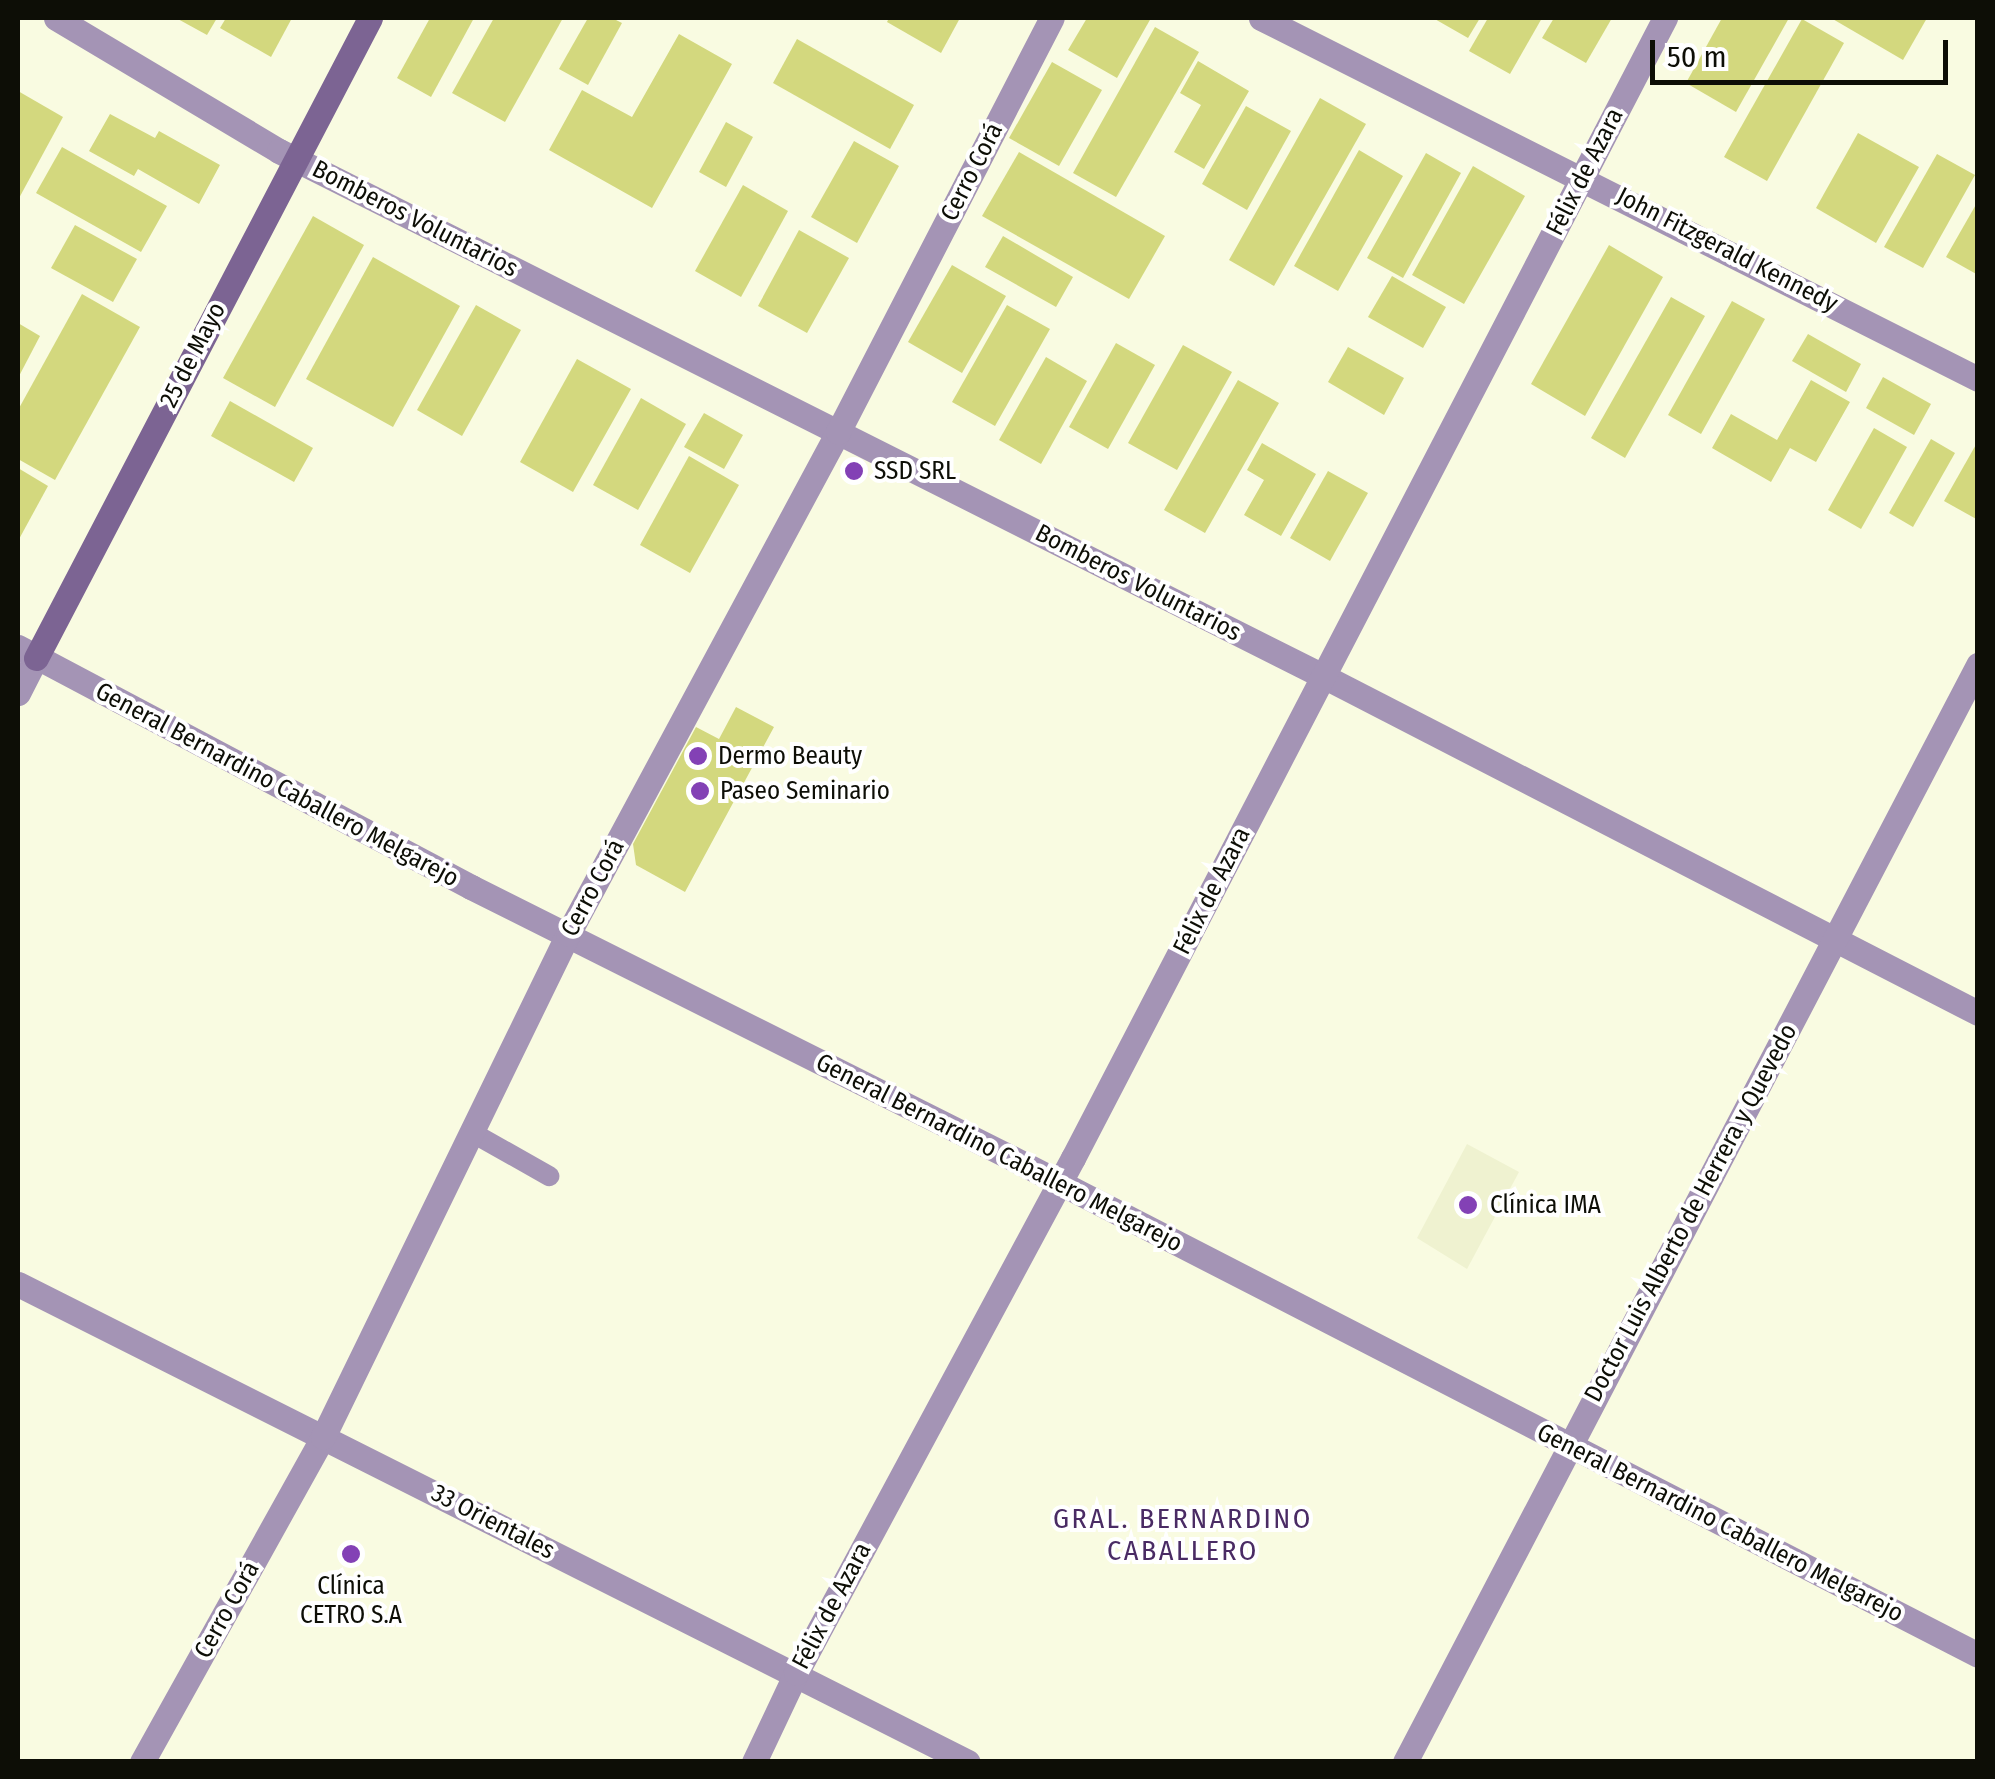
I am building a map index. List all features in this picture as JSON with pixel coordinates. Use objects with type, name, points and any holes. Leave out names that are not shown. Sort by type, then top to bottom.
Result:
[{"type":"main road","name":"25 de Mayo","points":[[23,651],[296,160],[370,18]]},
{"type":"street","name":"Bomberos Voluntarios","points":[[56,18],[296,160],[1324,676],[1978,1013]]},
{"type":"street","name":"Cerro Corá","points":[[142,1762],[323,1437],[568,934],[838,432],[1052,18]]},
{"type":"street","name":"John Fitzgerald Kennedy","points":[[1260,18],[1582,176],[1978,378]]},
{"type":"street","name":"Félix de Azara","points":[[754,1762],[796,1673],[1058,1183],[1665,18]]},
{"type":"street","name":"25 de Mayo","points":[[18,693],[23,651]]},
{"type":"street","name":"General Bernardino Caballero Melgarejo","points":[[23,651],[1978,1655]]},
{"type":"street","name":"Doctor Luis Alberto de Herrera y Quevedo","points":[[1405,1762],[1978,665]]},
{"type":"street","name":"33 Orientales","points":[[18,1284],[968,1762]]},
{"type":"lane","points":[[471,1132],[549,1176]]},
{"type":"shaded area","name":"Clínica IMA","points":[[1467,1144],[1519,1172],[1467,1269],[1417,1238]]},
{"type":"building","points":[[176,18],[217,18],[207,35]]},
{"type":"building","points":[[226,18],[292,18],[271,57],[220,28]]},
{"type":"building","points":[[430,18],[474,18],[431,97],[397,78]]},
{"type":"building","points":[[494,18],[563,18],[505,122],[452,93]]},
{"type":"building","points":[[588,18],[612,18],[622,23],[588,85],[559,69]]},
{"type":"building","points":[[889,18],[960,18],[941,53],[887,22]]},
{"type":"building","points":[[1087,18],[1151,18],[1117,78],[1068,50]]},
{"type":"building","points":[[1433,18],[1480,18],[1468,38]]},
{"type":"building","points":[[1488,18],[1542,18],[1510,74],[1469,51]]},
{"type":"building","points":[[1554,18],[1612,18],[1586,63],[1542,38]]},
{"type":"building","points":[[1722,18],[1789,18],[1736,112],[1686,83]]},
{"type":"building","points":[[1831,18],[1927,18],[1903,60]]},
{"type":"building","points":[[1802,19],[1844,43],[1767,181],[1724,157]]},
{"type":"building","points":[[1155,27],[1199,52],[1116,197],[1073,173]]},
{"type":"building","points":[[679,34],[732,64],[652,208],[549,150],[582,90],[632,117]]},
{"type":"building","points":[[797,39],[914,105],[890,149],[773,83]]},
{"type":"building","points":[[1198,61],[1249,91],[1204,169],[1174,152],[1201,105],[1180,93]]},
{"type":"building","points":[[1052,62],[1102,90],[1059,166],[1009,138]]},
{"type":"building","points":[[18,91],[63,117],[18,200]]},
{"type":"building","points":[[1320,98],[1366,124],[1274,286],[1229,260]]},
{"type":"building","points":[[1246,106],[1291,131],[1247,210],[1202,184]]},
{"type":"building","points":[[110,114],[155,138],[159,131],[220,165],[199,204],[138,169],[134,176],[89,151]]},
{"type":"building","points":[[726,122],[753,137],[726,187],[699,172]]},
{"type":"building","points":[[1858,133],[1919,167],[1876,243],[1816,208]]},
{"type":"building","points":[[854,141],[899,166],[857,243],[811,217]]},
{"type":"building","points":[[62,147],[167,206],[141,252],[36,193]]},
{"type":"building","points":[[1359,150],[1403,176],[1338,291],[1294,266]]},
{"type":"building","points":[[1019,152],[1165,236],[1129,299],[982,216]]},
{"type":"building","points":[[1426,153],[1461,173],[1403,278],[1367,258]]},
{"type":"building","points":[[1937,154],[1975,175],[1923,268],[1884,247]]},
{"type":"building","points":[[1473,166],[1525,196],[1464,304],[1412,275]]},
{"type":"building","points":[[743,185],[788,211],[741,297],[695,271]]},
{"type":"building","points":[[1978,201],[1978,275],[1946,257]]},
{"type":"building","points":[[313,216],[364,245],[275,407],[223,378]]},
{"type":"building","points":[[75,225],[137,259],[113,302],[51,268]]},
{"type":"building","points":[[799,230],[849,258],[807,333],[758,306]]},
{"type":"building","points":[[1003,236],[1073,277],[1056,307],[985,267]]},
{"type":"building","points":[[1609,245],[1663,277],[1585,416],[1531,384]]},
{"type":"building","points":[[373,257],[460,306],[393,427],[306,379]]},
{"type":"building","points":[[952,265],[1006,296],[962,373],[908,342]]},
{"type":"building","points":[[1392,276],[1446,307],[1423,348],[1368,317]]},
{"type":"building","points":[[82,294],[140,327],[55,480],[18,459],[18,410]]},
{"type":"building","points":[[1671,297],[1705,316],[1625,458],[1591,438]]},
{"type":"building","points":[[1732,301],[1765,319],[1701,434],[1668,415]]},
{"type":"building","points":[[476,305],[521,330],[462,436],[417,410]]},
{"type":"building","points":[[1007,305],[1050,329],[995,426],[952,402]]},
{"type":"building","points":[[18,323],[40,336],[18,378]]},
{"type":"building","points":[[1808,334],[1861,364],[1846,392],[1792,361]]},
{"type":"building","points":[[1116,343],[1155,365],[1108,449],[1069,427]]},
{"type":"building","points":[[1183,345],[1232,372],[1177,470],[1128,443]]},
{"type":"building","points":[[1348,347],[1404,378],[1384,415],[1328,382]]},
{"type":"building","points":[[1046,357],[1087,381],[1041,464],[999,440]]},
{"type":"building","points":[[577,359],[631,389],[573,492],[520,462]]},
{"type":"building","points":[[1883,377],[1931,404],[1914,435],[1866,408]]},
{"type":"building","points":[[1238,380],[1279,403],[1205,533],[1164,510]]},
{"type":"building","points":[[1811,380],[1850,402],[1816,462],[1790,448],[1771,482],[1712,448],[1731,414],[1777,440]]},
{"type":"building","points":[[641,398],[686,424],[638,510],[593,485]]},
{"type":"building","points":[[230,401],[313,448],[294,482],[211,436]]},
{"type":"building","points":[[704,413],[743,435],[724,469],[684,447]]},
{"type":"building","points":[[1874,428],[1907,447],[1861,529],[1828,510]]},
{"type":"building","points":[[1931,439],[1955,453],[1913,527],[1889,513]]},
{"type":"building","points":[[1978,441],[1978,520],[1944,501]]},
{"type":"building","points":[[1262,443],[1316,474],[1281,536],[1244,515],[1264,480],[1247,470]]},
{"type":"building","points":[[689,456],[739,485],[690,573],[640,545]]},
{"type":"building","points":[[18,468],[48,486],[18,541]]},
{"type":"building","points":[[1328,471],[1368,493],[1330,561],[1290,538]]},
{"type":"building","name":"Paseo Seminario","points":[[736,707],[774,727],[685,892],[636,865],[633,844],[696,727],[719,739]]},
{"type":"place","name":"SSD SRL","points":[[854,471]]},
{"type":"place","name":"Dermo Beauty","points":[[698,756]]},
{"type":"place","name":"Paseo Seminario","points":[[700,791]]},
{"type":"place","name":"Clínica IMA","points":[[1468,1205]]},
{"type":"place","name":"Clínica CETRO S.A","points":[[351,1554]]},
{"type":"district","name":"GRAL. BERNARDINO CABALLERO","points":[[1183,1535]]}]
